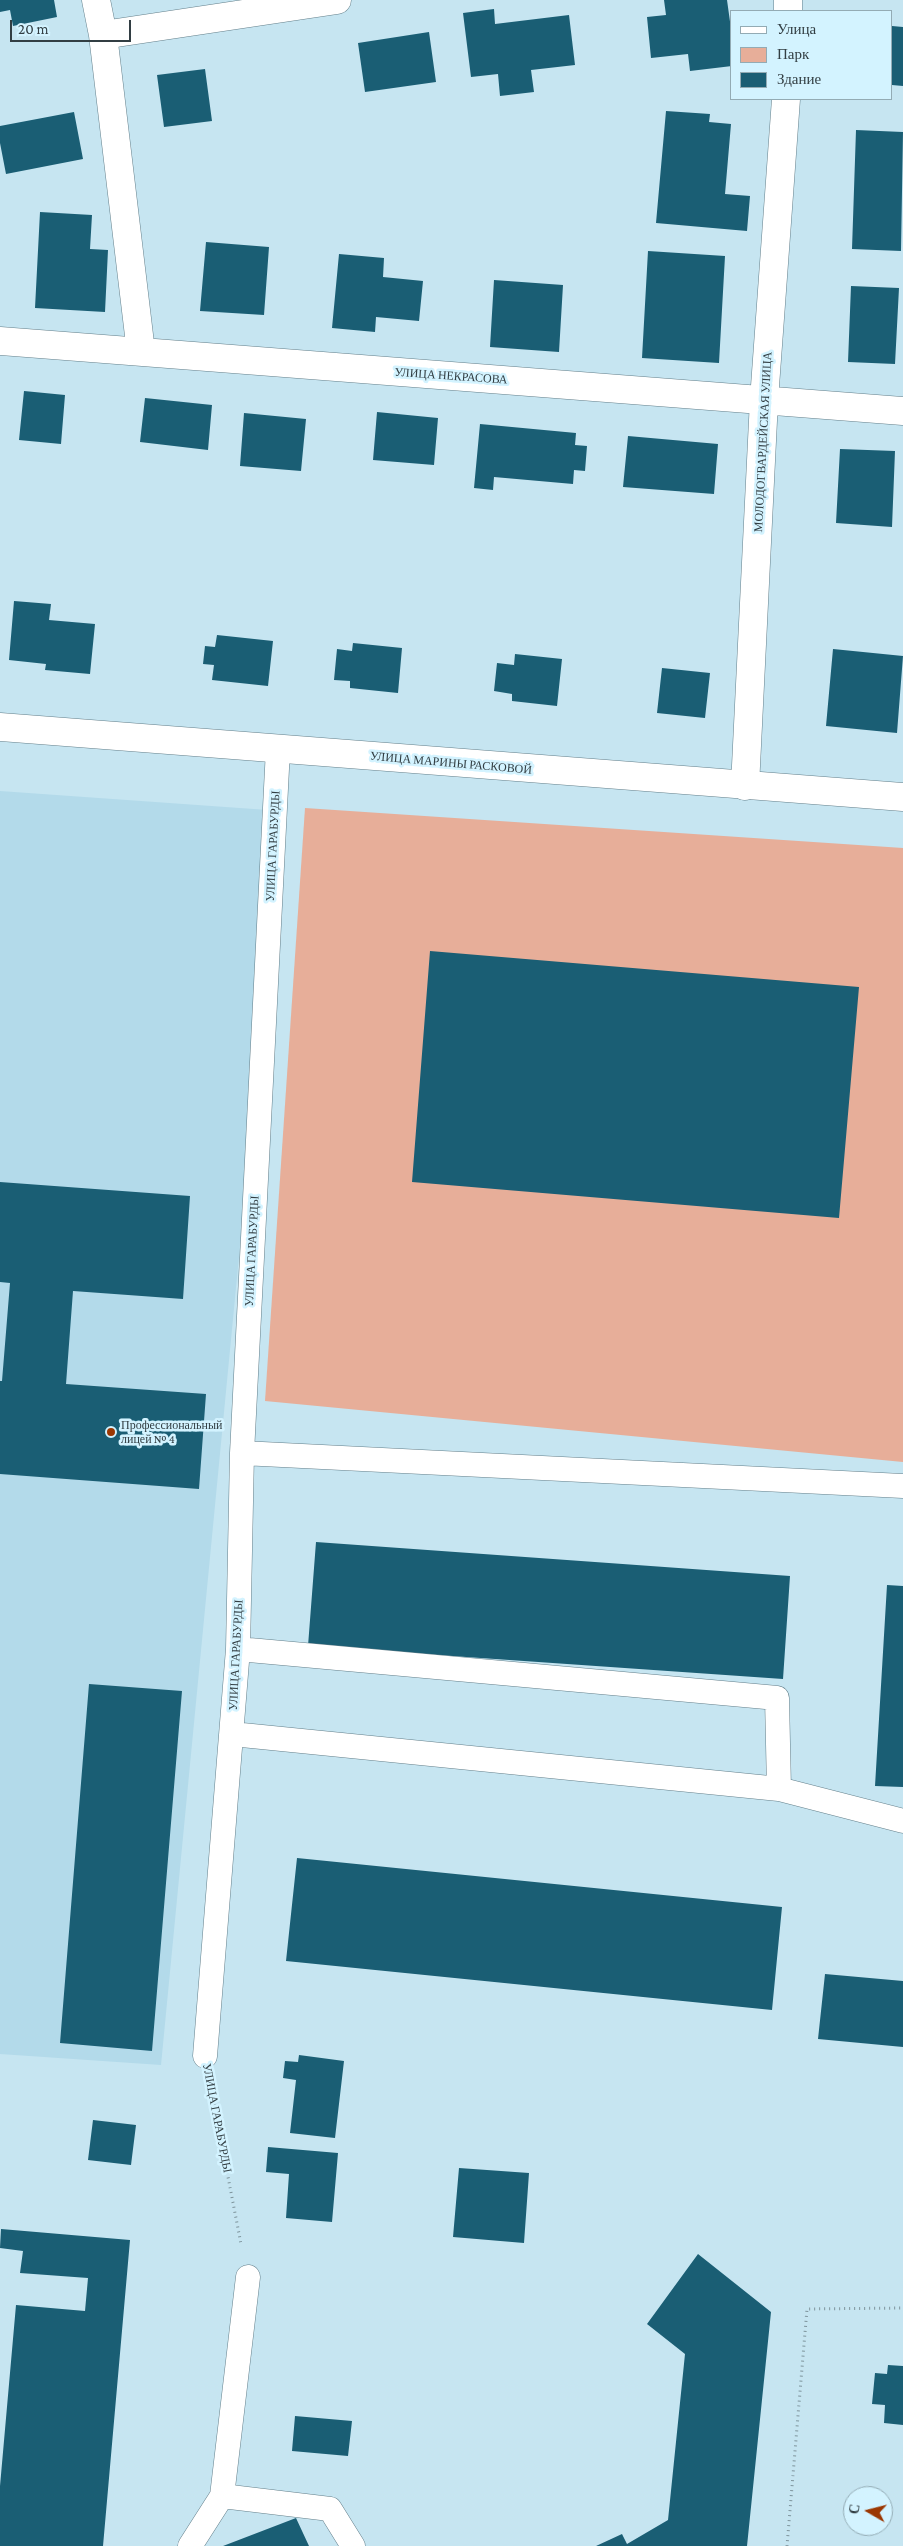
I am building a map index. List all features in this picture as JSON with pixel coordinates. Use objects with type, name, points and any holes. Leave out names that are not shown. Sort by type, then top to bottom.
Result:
[{"type":"street","points":[[96,0],[103,35],[141,352]]},
{"type":"street","points":[[103,35],[338,0]]},
{"type":"street","name":"МОЛОДОГВАРДЕЙСКАЯ УЛИЦА","points":[[745,786],[764,400],[786,100]]},
{"type":"street","name":"УЛИЦА НЕКРАСОВА","points":[[0,341],[903,411]]},
{"type":"street","name":"УЛИЦА МАРИНЫ РАСКОВОЙ","points":[[0,727],[745,786],[903,796]]},
{"type":"lane","name":"УЛИЦА ГАРАБУРДЫ","points":[[205,2056],[238,1649],[242,1453],[278,749]]},
{"type":"lane","points":[[242,1453],[903,1486]]},
{"type":"lane","points":[[238,1649],[776,1698],[779,1789]]},
{"type":"lane","points":[[232,1734],[779,1789],[903,1821]]},
{"type":"lane","points":[[190,2546],[222,2496],[248,2277]]},
{"type":"lane","points":[[222,2496],[330,2509],[353,2546]]},
{"type":"path","name":"УЛИЦА ГАРАБУРДЫ","points":[[205,2056],[248,2277]]},
{"type":"path","points":[[787,2546],[792,2514],[807,2309],[903,2308]]},
{"type":"shaded area","name":"Профессиональный лицей № 4","points":[[0,791],[282,811],[161,2065],[0,2054]]},
{"type":"green space","points":[[305,808],[903,848],[903,1462],[265,1401]]},
{"type":"building","points":[[0,0],[54,0],[57,17],[13,26],[10,10],[0,12]]},
{"type":"building","points":[[664,0],[727,0],[730,22],[730,66],[690,71],[688,54],[651,58],[647,17],[666,15]]},
{"type":"building","points":[[494,9],[495,24],[569,15],[575,65],[531,70],[534,92],[500,96],[498,74],[471,77],[463,13]]},
{"type":"building","points":[[893,26],[903,27],[903,86],[893,85]]},
{"type":"building","points":[[429,32],[436,82],[365,92],[358,43]]},
{"type":"building","points":[[205,69],[212,121],[164,127],[157,75]]},
{"type":"building","points":[[666,111],[710,114],[709,122],[731,124],[725,194],[750,196],[747,231],[656,223]]},
{"type":"building","points":[[74,112],[83,159],[6,174],[0,143],[0,126]]},
{"type":"building","points":[[856,130],[903,132],[901,251],[852,249]]},
{"type":"building","points":[[40,212],[92,215],[90,249],[108,250],[105,312],[35,308]]},
{"type":"building","points":[[206,242],[269,247],[264,315],[200,311]]},
{"type":"building","points":[[648,251],[725,256],[719,363],[642,358]]},
{"type":"building","points":[[339,254],[384,258],[383,277],[423,281],[419,321],[376,317],[375,332],[332,328]]},
{"type":"building","points":[[494,280],[563,285],[559,352],[490,347]]},
{"type":"building","points":[[851,286],[899,288],[895,364],[848,362]]},
{"type":"building","points":[[24,391],[65,395],[61,444],[19,440]]},
{"type":"building","points":[[145,398],[212,405],[208,450],[140,442]]},
{"type":"building","points":[[377,412],[438,418],[434,465],[373,460]]},
{"type":"building","points":[[244,413],[306,419],[301,471],[240,466]]},
{"type":"building","points":[[480,424],[576,433],[575,445],[587,446],[585,471],[574,470],[573,484],[494,477],[493,490],[474,488]]},
{"type":"building","points":[[628,436],[718,444],[714,494],[623,487]]},
{"type":"building","points":[[840,449],[895,451],[892,527],[836,523]]},
{"type":"building","points":[[14,601],[51,604],[49,620],[95,624],[90,674],[45,670],[46,664],[9,660]]},
{"type":"building","points":[[217,635],[273,641],[268,686],[212,680],[214,665],[203,664],[205,646],[215,647]]},
{"type":"building","points":[[353,643],[402,648],[398,693],[350,688],[350,681],[334,680],[337,649],[352,651]]},
{"type":"building","points":[[833,649],[903,656],[897,733],[826,726]]},
{"type":"building","points":[[515,654],[562,659],[557,706],[512,701],[512,694],[494,691],[497,663],[514,665]]},
{"type":"building","points":[[662,668],[710,673],[705,718],[657,713]]},
{"type":"building","points":[[430,951],[859,987],[839,1218],[412,1182]]},
{"type":"building","points":[[0,1182],[190,1196],[183,1299],[73,1291],[66,1384],[206,1394],[199,1489],[0,1474],[0,1381],[2,1381],[10,1283],[0,1282]]},
{"type":"building","points":[[316,1542],[790,1576],[783,1679],[308,1646]]},
{"type":"building","points":[[887,1585],[903,1586],[903,1787],[875,1786]]},
{"type":"building","points":[[89,1684],[182,1691],[152,2051],[60,2043]]},
{"type":"building","points":[[297,1858],[782,1907],[772,2010],[286,1961]]},
{"type":"building","points":[[825,1974],[903,1981],[903,2047],[818,2039]]},
{"type":"building","points":[[299,2055],[344,2061],[335,2138],[290,2133],[296,2080],[283,2078],[285,2061],[298,2062]]},
{"type":"building","points":[[93,2120],[136,2125],[131,2165],[88,2160]]},
{"type":"building","points":[[268,2147],[338,2153],[332,2222],[286,2218],[289,2174],[266,2172]]},
{"type":"building","points":[[459,2168],[529,2173],[524,2243],[453,2237]]},
{"type":"building","points":[[1,2229],[130,2240],[103,2546],[0,2546],[0,2486],[16,2305],[85,2311],[88,2278],[20,2273],[23,2251],[0,2248]]},
{"type":"building","points":[[698,2254],[771,2312],[747,2546],[596,2546],[622,2534],[627,2544],[668,2520],[685,2354],[647,2324]]},
{"type":"building","points":[[888,2365],[903,2366],[903,2425],[884,2423],[885,2405],[872,2404],[875,2373],[887,2374]]},
{"type":"building","points":[[295,2416],[352,2421],[348,2456],[292,2451]]},
{"type":"building","points":[[296,2518],[309,2546],[223,2546]]},
{"type":"place","name":"Профессиональный лицей № 4","points":[[111,1432]]}]
